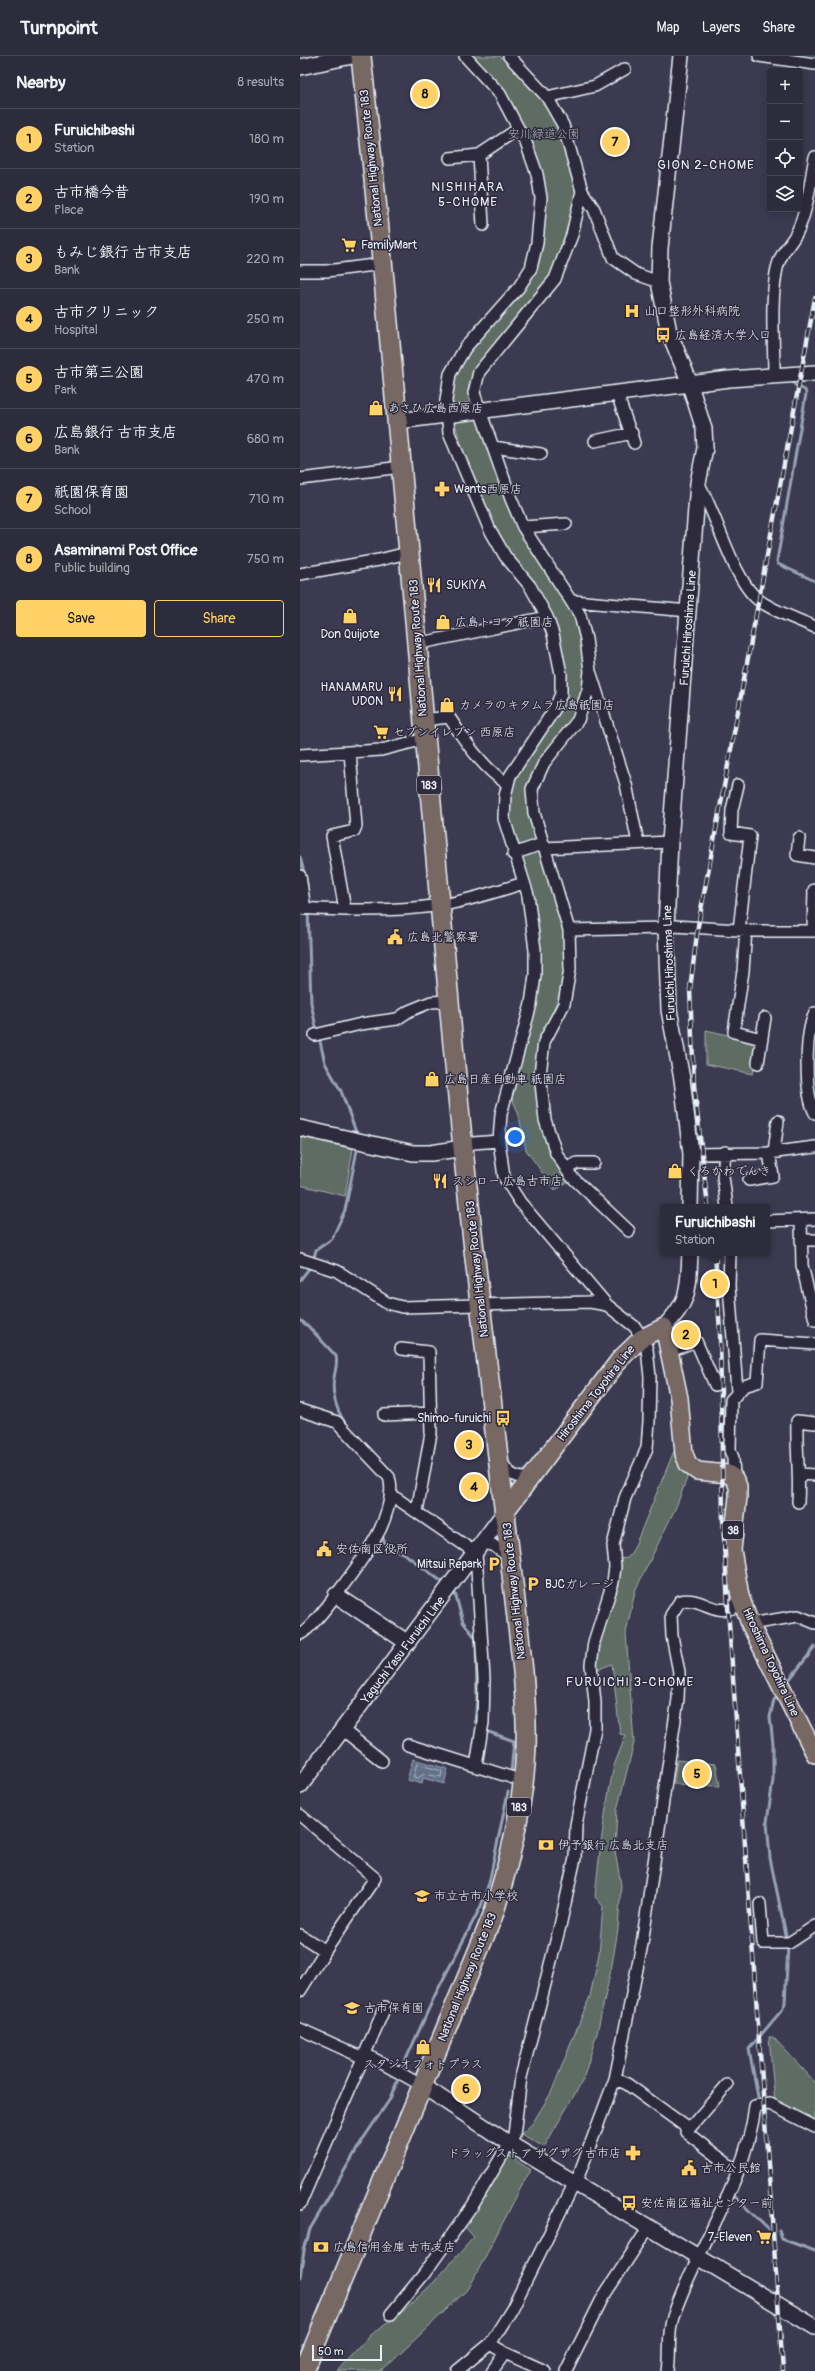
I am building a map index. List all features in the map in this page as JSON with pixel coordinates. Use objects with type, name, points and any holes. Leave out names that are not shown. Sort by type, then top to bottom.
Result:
[{"type":"highway","name":"National Highway Route 183","points":[[304,2371],[493,1915],[509,1864],[523,1781],[526,1748],[526,1706],[511,1558],[497,1452],[463,1148],[416,644],[410,552],[398,421],[361,56]]},
{"type":"main road","points":[[300,67],[352,56]]},
{"type":"main road","name":"Furuichi Hiroshima Line","points":[[681,56],[660,248],[659,282],[669,332],[690,385],[704,429],[704,448],[698,483],[670,842],[666,928],[669,1010],[682,1079],[691,1154],[690,1204]]},
{"type":"main road","points":[[398,421],[774,374],[815,373]]},
{"type":"main road","points":[[300,1128],[413,1153],[430,1153],[463,1148]]},
{"type":"main road","points":[[690,1256],[688,1294],[684,1304],[664,1327],[679,1398],[684,1454],[688,1464],[697,1471],[728,1474],[734,1478]]},
{"type":"main road","name":"Hiroshima Toyohira Line","points":[[505,1512],[620,1359],[642,1338],[664,1327]]},
{"type":"main road","name":"Hiroshima Toyohira Line","points":[[734,1478],[738,1486],[738,1497],[732,1550],[740,1596],[750,1624],[815,1754]]},
{"type":"main road","name":"Yaguchi Yasu Furuichi Line","points":[[300,1786],[505,1512]]},
{"type":"main road","points":[[336,1595],[408,1643]]},
{"type":"main road","points":[[422,2086],[510,2144],[815,2327]]},
{"type":"street","points":[[391,2314],[424,2274],[473,2205],[510,2144],[517,2125],[521,2077],[553,1954],[575,1858],[576,1825],[594,1729],[595,1702],[591,1666],[594,1642],[613,1582],[615,1567],[613,1545],[625,1498],[647,1448],[650,1377],[647,1349],[635,1327],[608,1305],[520,1202],[504,1177],[499,1141],[501,1114],[531,1004],[535,975],[535,950],[528,894],[513,854],[504,819],[510,776],[554,710],[561,694],[561,674],[553,634],[547,617],[530,586],[505,556],[489,528],[449,433],[446,416],[450,374],[465,348],[519,287],[531,268],[537,243],[541,198],[537,174],[518,129],[500,94],[465,56]]},
{"type":"street","points":[[509,56],[547,98],[563,126],[582,191],[594,208],[613,258],[636,274],[659,282]]},
{"type":"street","points":[[759,56],[815,64]]},
{"type":"street","points":[[547,98],[595,86],[625,69]]},
{"type":"street","points":[[450,158],[479,155],[518,129]]},
{"type":"street","points":[[479,155],[483,225]]},
{"type":"street","points":[[774,374],[773,317],[777,270],[782,251],[796,234],[805,207],[815,157]]},
{"type":"street","points":[[582,191],[572,235],[556,279],[479,372],[474,393],[510,499],[523,527],[580,615],[586,639],[590,671],[626,784],[638,843]]},
{"type":"street","points":[[300,271],[327,271],[382,264]]},
{"type":"street","points":[[595,441],[633,438],[617,394]]},
{"type":"street","points":[[493,447],[541,454]]},
{"type":"street","points":[[300,479],[402,467]]},
{"type":"street","points":[[698,483],[708,499],[717,526],[742,579],[752,594],[760,601],[815,627]]},
{"type":"street","points":[[523,527],[566,524]]},
{"type":"street","points":[[300,574],[379,560],[410,552]]},
{"type":"street","points":[[573,602],[689,611]]},
{"type":"street","points":[[416,644],[547,617]]},
{"type":"street","points":[[590,671],[588,690],[578,720],[544,763],[532,789],[534,813],[569,930],[570,969],[564,1004],[544,1042],[540,1074],[545,1120],[556,1153],[571,1176],[629,1231]]},
{"type":"street","points":[[300,755],[381,750],[449,718],[463,739],[496,777],[508,784]]},
{"type":"street","points":[[345,910],[332,836],[354,831],[356,826],[350,752]]},
{"type":"street","points":[[738,786],[732,810],[731,833],[750,836],[742,930],[743,971],[734,1032],[762,1039]]},
{"type":"street","points":[[799,838],[797,855],[815,858]]},
{"type":"street","points":[[513,854],[539,845],[544,848],[670,842]]},
{"type":"street","points":[[300,876],[305,909],[380,910],[441,905],[524,883]]},
{"type":"street","points":[[569,930],[698,926],[742,930],[814,931],[814,890]]},
{"type":"street","points":[[318,1034],[361,1024],[397,1019],[408,1011],[431,1002],[449,1001]]},
{"type":"street","points":[[815,1013],[810,1026],[807,1084],[815,1112]]},
{"type":"street","points":[[758,1064],[765,1018]]},
{"type":"street","points":[[749,1180],[773,1176],[772,1152],[778,1121]]},
{"type":"street","points":[[463,1148],[473,1142],[499,1141]]},
{"type":"street","points":[[691,1154],[772,1152],[815,1147]]},
{"type":"street","points":[[725,1152],[723,1176],[726,1204]]},
{"type":"street","points":[[566,1169],[580,1162],[594,1163]]},
{"type":"street","points":[[770,1221],[815,1219]]},
{"type":"street","points":[[801,1220],[802,1240],[815,1320]]},
{"type":"street","points":[[802,1240],[815,1240]]},
{"type":"street","points":[[730,1256],[729,1286],[737,1391]]},
{"type":"street","points":[[308,1262],[352,1279],[387,1303],[402,1307],[590,1302],[608,1305]]},
{"type":"street","points":[[734,1478],[733,1458],[730,1450],[730,1400],[737,1391],[744,1386],[757,1382],[760,1340],[815,1344]]},
{"type":"street","points":[[670,1351],[696,1341],[715,1385]]},
{"type":"street","points":[[401,1349],[429,1352],[431,1413],[429,1454],[417,1512]]},
{"type":"street","points":[[300,1410],[337,1422],[389,1477],[393,1496],[387,1507],[376,1538],[336,1595],[301,1637]]},
{"type":"street","points":[[384,1415],[431,1413]]},
{"type":"street","points":[[798,1502],[800,1474],[796,1446],[797,1421],[815,1423]]},
{"type":"street","points":[[497,1452],[506,1471],[516,1477],[531,1478]]},
{"type":"street","points":[[800,1474],[815,1475]]},
{"type":"street","points":[[393,1496],[417,1512],[479,1548],[493,1545],[511,1558]]},
{"type":"street","points":[[476,1766],[483,1722],[484,1679],[479,1548]]},
{"type":"street","points":[[456,2371],[490,2344],[512,2309],[575,2182],[615,2079],[642,1944],[678,1699],[679,1672],[672,1636],[671,1615],[680,1601],[690,1598],[721,1611],[732,1608],[740,1596]]},
{"type":"street","points":[[750,1624],[798,1616],[815,1623]]},
{"type":"street","points":[[343,1730],[382,1761]]},
{"type":"street","points":[[408,1746],[523,1781]]},
{"type":"street","points":[[300,1815],[374,1878],[324,1951],[300,1991]]},
{"type":"street","points":[[760,1904],[763,1943],[787,1943],[815,1926]]},
{"type":"street","points":[[300,1935],[324,1951]]},
{"type":"street","points":[[300,2204],[385,2008]]},
{"type":"street","points":[[300,2029],[357,2055],[369,2056],[422,2086]]},
{"type":"street","points":[[615,2079],[627,2084],[689,2129]]},
{"type":"street","points":[[727,2085],[686,2132],[738,2172]]},
{"type":"street","points":[[668,2371],[672,2318],[738,2172],[750,2138],[755,2106],[770,2104],[815,2127]]},
{"type":"street","points":[[566,2371],[603,2297],[649,2227]]},
{"type":"street","points":[[490,2344],[505,2353],[545,2371]]},
{"type":"street","points":[[492,2371],[505,2353]]},
{"type":"green space","name":"安川緑道公園","points":[[468,56],[500,56],[541,100],[559,126],[576,191],[568,227],[549,279],[475,370],[475,405],[449,409],[453,374],[535,272],[544,219],[529,142]]},
{"type":"green space","points":[[478,415],[497,475],[511,510],[530,549],[570,603],[580,629],[586,673],[580,707],[567,729],[540,762],[527,784],[528,802],[539,841],[516,849],[506,817],[508,797],[514,779],[557,713],[564,695],[566,676],[563,654],[557,633],[549,614],[493,525],[481,500],[467,461],[454,421]]},
{"type":"green space","points":[[542,851],[559,910],[565,940],[566,955],[564,980],[540,1045],[536,1072],[537,1100],[547,1140],[556,1159],[572,1179],[555,1190],[526,1150],[518,1112],[510,1094],[526,1044],[539,975],[534,903],[522,857]]},
{"type":"green space","points":[[706,1030],[759,1042],[753,1074],[706,1064]]},
{"type":"green space","points":[[301,1137],[353,1149],[345,1196],[300,1185]]},
{"type":"green space","points":[[674,1451],[690,1470],[676,1507],[635,1591],[626,1633],[634,1743],[617,1810],[615,1851],[621,1885],[618,1929],[612,1965],[597,2033],[583,2080],[544,2147],[521,2134],[532,2124],[551,2093],[590,1996],[599,1954],[603,1906],[595,1897],[602,1836],[613,1770],[625,1735],[620,1734],[612,1664],[596,1670],[599,1644],[619,1559],[628,1558],[634,1548]]},
{"type":"green space","points":[[677,1760],[716,1764],[720,1786],[673,1784]]},
{"type":"green space","points":[[769,2037],[773,2037],[815,2082],[815,2121],[775,2103]]},
{"type":"green space","points":[[508,2155],[530,2170],[469,2288],[382,2371],[337,2371],[370,2335],[400,2314],[434,2282],[474,2237],[465,2227]]},
{"type":"water","points":[[413,1759],[448,1769],[444,1784],[423,1778],[422,1784],[407,1780]]},
{"type":"waterway","points":[[792,381],[796,386],[805,390],[806,394],[777,561],[778,564],[815,581]]},
{"type":"waterway","points":[[300,857],[307,884]]},
{"type":"waterway","points":[[308,910],[311,1003],[317,1032]]},
{"type":"waterway","points":[[319,1037],[325,1063],[341,1091],[356,1132]]},
{"type":"waterway","points":[[802,1076],[804,1096]]},
{"type":"waterway","points":[[313,1261],[316,1250],[332,1239],[345,1210],[357,1150]]},
{"type":"waterway","points":[[300,1280],[311,1266]]},
{"type":"waterway","points":[[300,1320],[308,1326],[336,1356],[337,1364],[333,1390],[339,1413],[345,1423]]},
{"type":"waterway","points":[[382,1535],[385,1544],[406,1555],[445,1584]]},
{"type":"waterway","points":[[455,1593],[463,1622],[475,1637],[476,1643],[477,1698],[475,1722]]},
{"type":"waterway","points":[[789,1680],[815,1647]]},
{"type":"waterway","points":[[779,1694],[774,1700],[770,1717],[773,1744],[773,1780],[767,1822],[770,1858],[787,1940]]},
{"type":"waterway","points":[[486,1731],[514,1741],[511,1773]]},
{"type":"waterway","points":[[403,2066],[435,1995],[481,1906],[489,1883],[508,1792]]},
{"type":"waterway","points":[[759,2102],[749,2049],[782,2010],[785,2003],[788,1946]]},
{"type":"waterway","points":[[300,2277],[304,2251],[310,2229],[363,2139],[390,2099],[399,2077]]},
{"type":"waterway","points":[[740,2180],[752,2145]]},
{"type":"waterway","points":[[735,2192],[734,2196],[768,2229]]},
{"type":"waterway","points":[[779,2230],[782,2239],[815,2251]]},
{"type":"railway","points":[[708,1204],[694,1085],[690,989],[698,926],[815,298]]},
{"type":"railway","points":[[715,1256],[720,1332],[723,1519],[729,1623],[783,2371]]},
{"type":"place","name":"Asaminami Post Office","points":[[425,94]]},
{"type":"place","name":"祇園保育園","points":[[615,142]]},
{"type":"place","name":"FamilyMart","points":[[349,245]]},
{"type":"place","name":"山口整形外科病院","points":[[632,311]]},
{"type":"place","name":"広島経済大学入口","points":[[663,335]]},
{"type":"place","name":"あさひ広島西原店","points":[[376,408]]},
{"type":"place","name":"Wants西原店","points":[[442,489]]},
{"type":"place","name":"SUKIYA","points":[[434,585]]},
{"type":"place","name":"Don Quijote","points":[[350,616]]},
{"type":"place","name":"広島トヨタ 祇園店","points":[[443,622]]},
{"type":"place","name":"HANAMARU UDON","points":[[395,694]]},
{"type":"place","name":"カメラのキタムラ広島祇園店","points":[[447,705]]},
{"type":"place","name":"セブンイレブン 西原店","points":[[381,732]]},
{"type":"place","name":"広島北警察署","points":[[395,937]]},
{"type":"place","name":"広島日産自動車 祇園店","points":[[432,1079]]},
{"type":"place","name":"くろかわでんき","points":[[675,1171]]},
{"type":"place","name":"スシロー 広島古市店","points":[[440,1181]]},
{"type":"place","name":"Furuichibashi","points":[[715,1284]]},
{"type":"place","name":"古市橋今昔","points":[[686,1335]]},
{"type":"place","name":"Shimo-furuichi","points":[[503,1418]]},
{"type":"place","name":"もみじ銀行 古市支店","points":[[469,1445]]},
{"type":"place","name":"古市クリニック","points":[[474,1487]]},
{"type":"place","name":"安佐南区役所","points":[[324,1549]]},
{"type":"place","name":"Mitsui Repark","points":[[494,1564]]},
{"type":"place","name":"BJCガレージ","points":[[533,1584]]},
{"type":"place","name":"古市第三公園","points":[[697,1774]]},
{"type":"place","name":"伊予銀行 広島北支店","points":[[546,1845]]},
{"type":"place","name":"市立古市小学校","points":[[422,1896]]},
{"type":"place","name":"古市保育園","points":[[352,2008]]},
{"type":"place","name":"スタジオフォトプラス","points":[[423,2047]]},
{"type":"place","name":"広島銀行 古市支店","points":[[466,2089]]},
{"type":"place","name":"ドラッグストア ザグザグ 古市店","points":[[633,2153]]},
{"type":"place","name":"古市公民館","points":[[689,2168]]},
{"type":"place","name":"安佐南区福祉センター前","points":[[629,2203]]},
{"type":"place","name":"7-Eleven","points":[[764,2237]]},
{"type":"place","name":"広島信用金庫 古市支店","points":[[321,2247]]},
{"type":"district","name":"GION 2-CHOME","points":[[706,164]]},
{"type":"district","name":"NISHIHARA 5-CHOME","points":[[468,194]]},
{"type":"district","name":"FURUICHI 3-CHOME","points":[[630,1681]]}]
